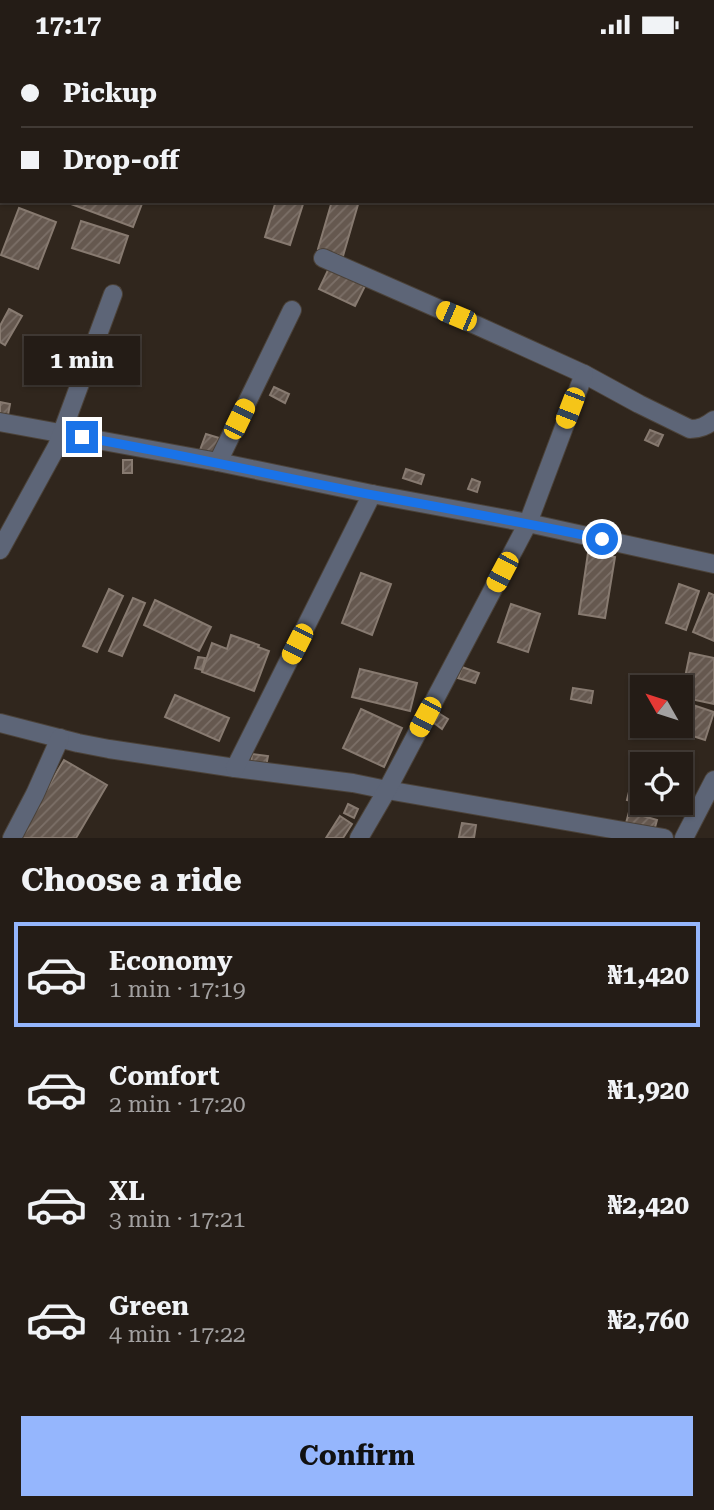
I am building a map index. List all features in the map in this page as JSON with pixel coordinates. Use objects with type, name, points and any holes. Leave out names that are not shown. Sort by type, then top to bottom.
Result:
[{"type":"street","points":[[323,258],[584,374],[690,429],[697,429],[714,420]]},
{"type":"street","points":[[0,550],[57,446],[113,294]]},
{"type":"street","points":[[218,462],[292,310]]},
{"type":"street","points":[[359,838],[528,523],[584,374]]},
{"type":"street","points":[[0,422],[528,523],[714,564]]},
{"type":"street","points":[[235,768],[372,494]]},
{"type":"street","points":[[0,723],[109,748],[353,783],[664,838]]},
{"type":"street","points":[[12,838],[60,738]]},
{"type":"street","points":[[684,838],[714,781]]},
{"type":"building","points":[[68,203],[142,203],[133,227]]},
{"type":"building","points":[[275,203],[303,203],[290,245],[265,237]]},
{"type":"building","points":[[331,203],[358,203],[343,256],[318,249]]},
{"type":"building","points":[[19,208],[56,222],[38,269],[1,255]]},
{"type":"building","points":[[81,221],[128,236],[119,263],[72,248]]},
{"type":"building","points":[[329,268],[365,286],[355,306],[319,289]]},
{"type":"building","points":[[9,309],[22,316],[5,345],[0,342],[0,326]]},
{"type":"building","points":[[274,387],[289,394],[285,403],[270,395]]},
{"type":"building","points":[[0,402],[10,404],[8,415],[0,414]]},
{"type":"building","points":[[650,430],[663,435],[658,446],[645,440]]},
{"type":"building","points":[[206,434],[219,438],[214,454],[200,450]]},
{"type":"building","points":[[123,460],[132,460],[132,473],[123,473]]},
{"type":"building","points":[[406,469],[424,475],[421,484],[403,478]]},
{"type":"building","points":[[472,479],[480,482],[477,492],[468,489]]},
{"type":"building","points":[[588,553],[615,557],[605,618],[579,614]]},
{"type":"building","points":[[361,573],[391,584],[372,635],[342,623]]},
{"type":"building","points":[[679,584],[699,591],[686,630],[666,623]]},
{"type":"building","points":[[109,589],[123,596],[97,652],[83,646]]},
{"type":"building","points":[[709,593],[714,595],[714,641],[693,632]]},
{"type":"building","points":[[133,598],[145,603],[122,656],[109,651]]},
{"type":"building","points":[[155,600],[211,627],[199,651],[144,625]]},
{"type":"building","points":[[511,604],[540,614],[528,652],[498,642]]},
{"type":"building","points":[[231,635],[269,651],[254,691],[202,672],[212,643],[227,649]]},
{"type":"building","points":[[690,653],[714,658],[714,704],[693,700],[693,675],[686,675]]},
{"type":"building","points":[[198,657],[205,658],[202,670],[195,668]]},
{"type":"building","points":[[462,667],[479,673],[475,683],[458,678]]},
{"type":"building","points":[[360,669],[417,683],[410,711],[352,697]]},
{"type":"building","points":[[573,688],[593,691],[591,703],[571,699]]},
{"type":"building","points":[[175,695],[229,718],[219,741],[165,717]]},
{"type":"building","points":[[693,705],[714,712],[705,740],[693,736]]},
{"type":"building","points":[[361,709],[402,728],[384,767],[343,748]]},
{"type":"building","points":[[440,714],[448,719],[442,729],[434,723]]},
{"type":"building","points":[[252,754],[268,756],[266,766],[251,764]]},
{"type":"building","points":[[64,760],[107,785],[76,838],[18,838]]},
{"type":"building","points":[[348,804],[358,809],[354,818],[344,813]]},
{"type":"building","points":[[629,812],[630,815],[657,820],[654,831],[626,823]]},
{"type":"building","points":[[340,816],[352,824],[343,838],[326,838]]},
{"type":"building","points":[[462,823],[476,825],[474,838],[459,837]]},
{"type":"route","points":[[82,437],[602,539]]}]
